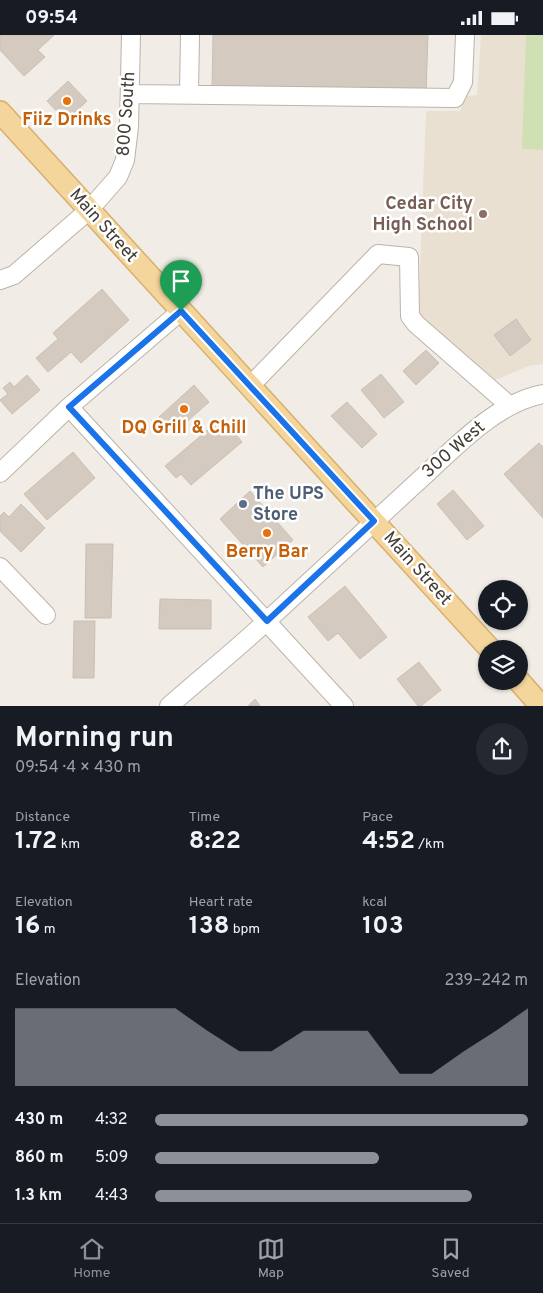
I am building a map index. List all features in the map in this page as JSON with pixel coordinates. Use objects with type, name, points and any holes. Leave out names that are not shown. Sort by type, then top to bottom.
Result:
[{"type":"main road","name":"Main Street","points":[[0,112],[482,640]]},
{"type":"main road","points":[[527,690],[541,705]]},
{"type":"street","name":"800 South","points":[[0,279],[14,275],[89,211],[118,177],[125,160],[130,127],[131,35]]},
{"type":"street","points":[[189,94],[190,35]]},
{"type":"street","points":[[130,94],[455,98],[463,82],[465,35]]},
{"type":"street","points":[[250,386],[378,255],[409,257],[410,315],[416,324],[510,406]]},
{"type":"street","points":[[0,473],[69,407],[181,311]]},
{"type":"street","name":"300 West","points":[[168,705],[267,621],[476,429],[510,406],[531,396],[543,394]]},
{"type":"street","points":[[69,407],[344,705]]},
{"type":"street","points":[[0,567],[46,615]]},
{"type":"shaded area","name":"Cedar City High School","points":[[481,35],[543,35],[543,364],[529,366],[493,381],[418,318],[426,111],[460,111],[466,96],[477,95]]},
{"type":"green space","points":[[526,35],[543,35],[543,150],[522,149]]},
{"type":"building","points":[[0,35],[54,35],[38,50],[45,57],[24,76],[0,50]]},
{"type":"building","points":[[213,35],[428,35],[426,95],[212,90]]},
{"type":"building","name":"Fiiz Drinks","points":[[68,81],[87,101],[66,121],[47,101]]},
{"type":"building","points":[[102,289],[129,320],[81,363],[71,352],[48,372],[36,358],[58,339],[53,333]]},
{"type":"building","points":[[516,319],[531,340],[510,356],[494,335]]},
{"type":"building","points":[[426,350],[439,363],[416,385],[403,371]]},
{"type":"building","points":[[381,374],[404,402],[384,418],[361,390]]},
{"type":"building","points":[[27,375],[40,390],[12,414],[0,400],[8,394],[3,388],[10,382],[14,387]]},
{"type":"building","name":"DQ Grill & Chill","points":[[194,385],[209,402],[174,433],[159,417]]},
{"type":"building","points":[[347,402],[377,434],[362,448],[331,416]]},
{"type":"building","points":[[222,418],[242,442],[191,485],[181,474],[176,478],[165,466]]},
{"type":"building","points":[[539,443],[543,447],[543,518],[504,474]]},
{"type":"building","points":[[73,452],[95,478],[47,520],[24,494]]},
{"type":"building","points":[[453,490],[484,526],[467,540],[437,504]]},
{"type":"building","points":[[250,491],[293,540],[263,567],[220,519]]},
{"type":"building","points":[[21,504],[45,528],[21,552],[0,531],[0,516],[4,512],[9,517]]},
{"type":"building","points":[[86,544],[113,544],[111,618],[85,618]]},
{"type":"building","points":[[345,586],[387,637],[360,659],[338,633],[328,641],[308,617]]},
{"type":"building","points":[[160,599],[211,600],[211,629],[159,629]]},
{"type":"building","points":[[74,621],[95,621],[94,678],[73,678]]},
{"type":"building","points":[[419,662],[441,690],[421,706],[418,706],[397,679]]},
{"type":"building","points":[[255,699],[260,706],[248,706]]},
{"type":"place","name":"Fiiz Drinks","points":[[67,101]]},
{"type":"place","name":"Cedar City High School","points":[[483,214]]},
{"type":"place","name":"DQ Grill & Chill","points":[[184,409]]},
{"type":"place","name":"The UPS Store","points":[[243,504]]},
{"type":"place","name":"Berry Bar","points":[[267,533]]},
{"type":"route","points":[[181,311],[374,521],[267,621],[69,407],[181,311]]}]
